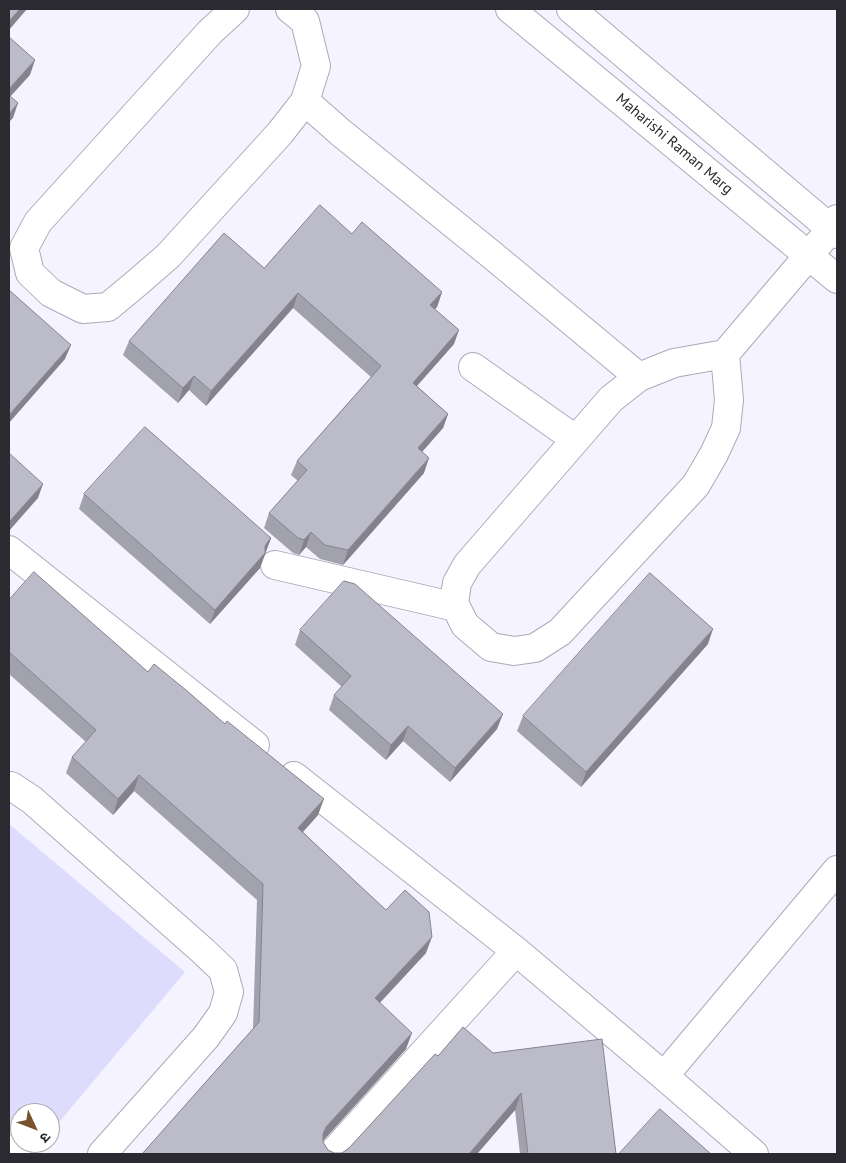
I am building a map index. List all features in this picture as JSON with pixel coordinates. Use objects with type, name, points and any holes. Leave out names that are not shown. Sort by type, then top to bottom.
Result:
[{"type":"street","points":[[235,9],[210,32],[38,222],[24,248],[30,273],[51,293],[83,309],[108,307],[168,256],[280,132],[305,101],[316,66],[305,21],[290,9]]},
{"type":"street","name":"Maharishi Raman Marg","points":[[510,9],[837,279]]},
{"type":"street","points":[[571,9],[835,228],[809,255],[725,354],[674,363],[639,377],[611,399],[467,565],[457,583],[454,603],[465,625],[491,647],[514,651],[535,648],[560,632],[696,485],[726,428],[730,400],[725,354]]},
{"type":"street","points":[[305,101],[340,132],[639,377]]},
{"type":"street","points":[[473,366],[575,439]]},
{"type":"street","points":[[9,550],[516,951],[754,1154]]},
{"type":"street","points":[[275,565],[456,607]]},
{"type":"street","points":[[9,786],[32,800],[203,950],[223,970],[229,992],[223,1013],[206,1038],[102,1154]]},
{"type":"street","points":[[664,1076],[837,870]]},
{"type":"street","points":[[332,1154],[516,951]]},
{"type":"street","points":[[9,1148],[16,1154]]},
{"type":"shaded area","points":[[9,824],[185,972],[60,1121],[60,1103],[10,1103],[9,1127]]},
{"type":"building","points":[[9,9],[20,9],[9,21]]},
{"type":"building","points":[[9,37],[35,60],[9,89]]},
{"type":"building","points":[[9,95],[18,103],[9,114]]},
{"type":"building","points":[[320,205],[352,234],[362,222],[442,292],[430,305],[459,330],[413,383],[448,414],[418,448],[429,458],[348,550],[325,545],[311,532],[304,540],[298,538],[269,513],[307,470],[297,461],[381,366],[298,293],[211,391],[194,376],[183,388],[129,341],[224,233],[264,268]]},
{"type":"building","points":[[9,290],[71,345],[9,415]]},
{"type":"building","points":[[145,427],[271,538],[265,546],[265,553],[215,610],[84,494]]},
{"type":"building","points":[[9,453],[43,484],[10,521],[9,521]]},
{"type":"building","points":[[34,572],[148,672],[154,664],[225,724],[227,721],[324,799],[298,828],[386,910],[405,890],[429,912],[432,937],[375,998],[412,1033],[326,1127],[323,1134],[323,1142],[328,1150],[334,1153],[342,1153],[349,1148],[435,1054],[438,1056],[463,1027],[493,1053],[602,1039],[616,1154],[528,1154],[521,1093],[469,1154],[142,1154],[259,1022],[263,884],[139,775],[118,799],[72,757],[96,730],[9,652],[9,600]]},
{"type":"building","points":[[650,573],[713,629],[586,772],[523,716]]},
{"type":"building","points":[[344,581],[355,584],[503,714],[455,768],[408,726],[391,745],[334,695],[351,676],[300,630]]},
{"type":"building","points":[[660,1109],[711,1154],[619,1154]]}]
